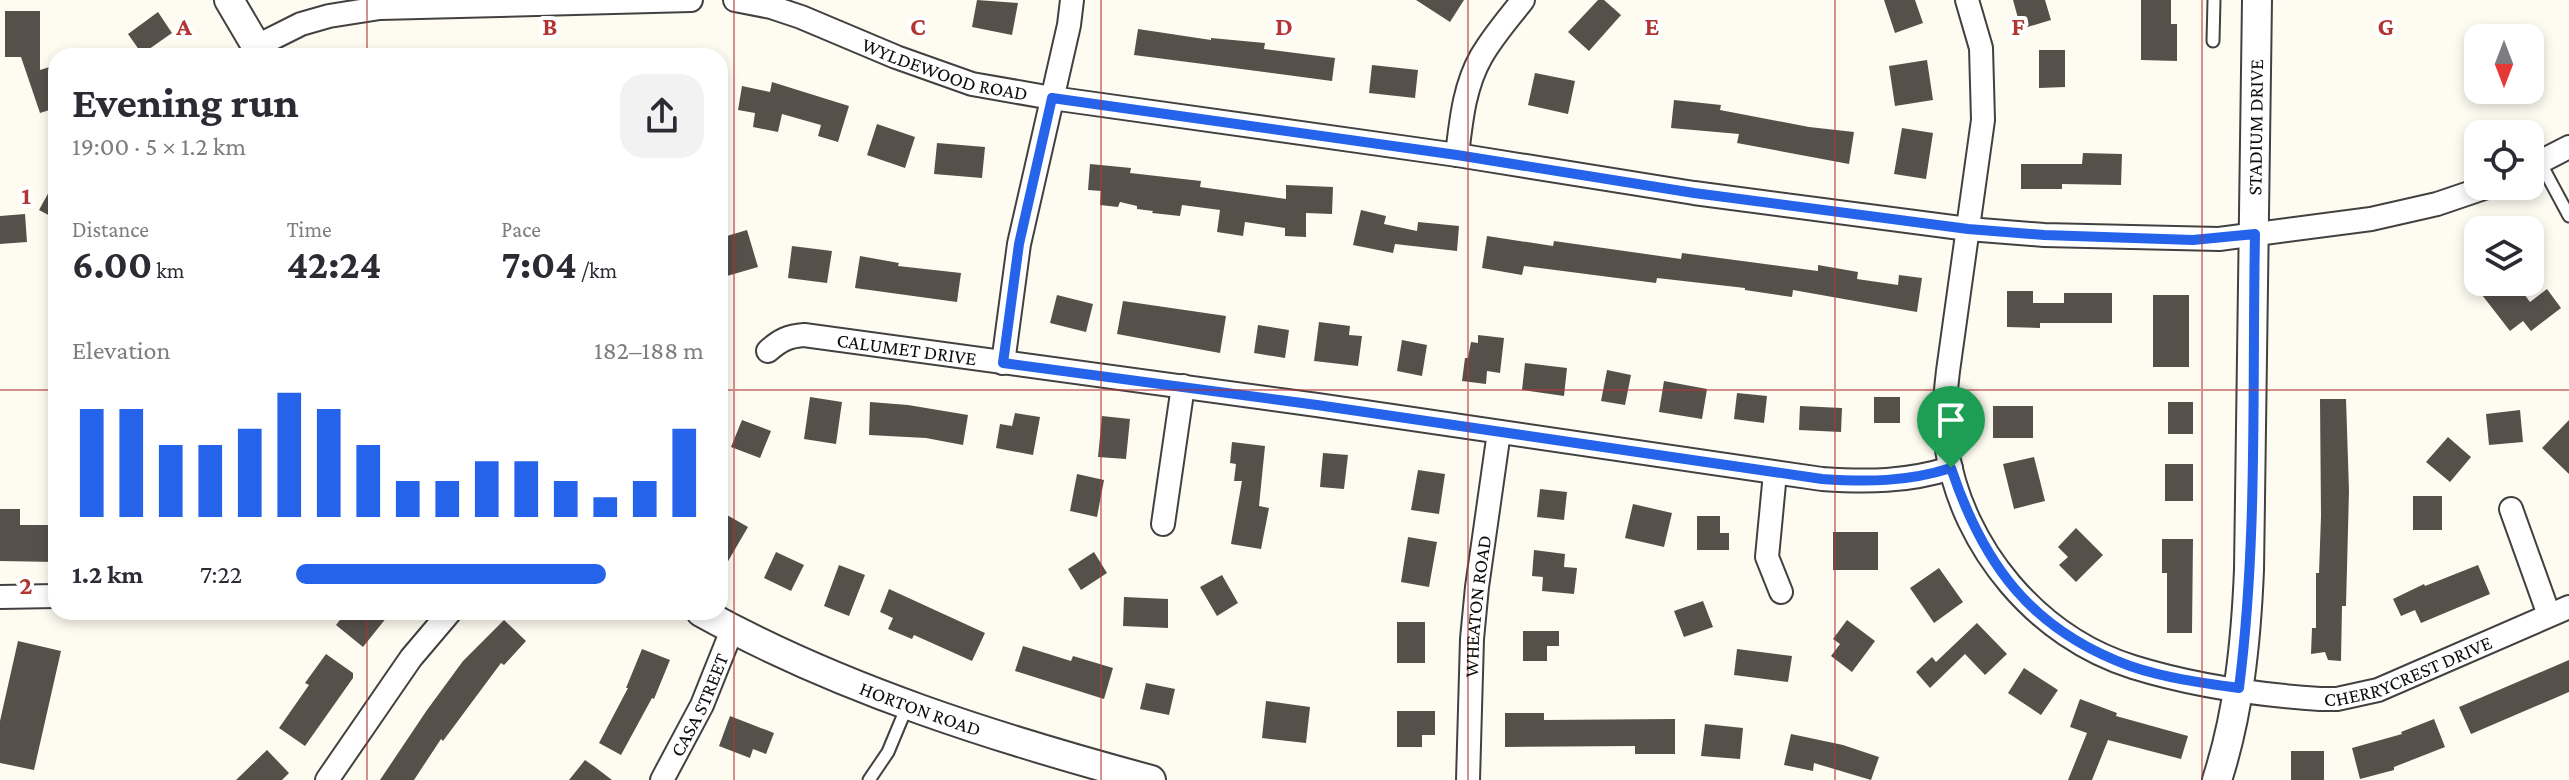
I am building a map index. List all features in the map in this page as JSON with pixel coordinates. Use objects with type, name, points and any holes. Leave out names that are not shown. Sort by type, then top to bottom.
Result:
[{"type":"street","points":[[229,0],[258,48]]},
{"type":"street","points":[[265,48],[301,24],[380,8],[478,3],[691,0]]},
{"type":"street","name":"WYLDEWOOD ROAD","points":[[735,0],[772,4],[972,84],[1694,193],[1968,229],[2193,240],[2371,219],[2464,195]]},
{"type":"street","points":[[1003,363],[1019,244],[1072,0]]},
{"type":"street","points":[[1457,155],[1463,103],[1473,73],[1490,43],[1523,0]]},
{"type":"street","name":"CHERRYCREST DRIVE","points":[[1967,0],[1981,48],[1983,120],[1944,407],[1945,437],[1951,468],[1969,520],[1994,564],[2027,603],[2083,644],[2132,667],[2185,680],[2320,699],[2364,694],[2423,672],[2559,611]]},
{"type":"street","name":"STADIUM DRIVE","points":[[2217,780],[2239,688],[2246,633],[2257,0]]},
{"type":"street","points":[[2544,160],[2569,147]]},
{"type":"street","name":"CALUMET DRIVE","points":[[768,351],[779,341],[804,335],[1183,386],[1822,479],[1877,482],[1923,477],[1951,468]]},
{"type":"street","points":[[1163,524],[1183,386]]},
{"type":"street","name":"WHEATON ROAD","points":[[1468,780],[1472,639],[1499,432]]},
{"type":"street","points":[[1775,473],[1767,557],[1781,592]]},
{"type":"street","points":[[2511,509],[2559,611]]},
{"type":"street","points":[[0,597],[48,596]]},
{"type":"street","points":[[327,780],[402,670],[443,620]]},
{"type":"street","name":"HORTON ROAD","points":[[715,620],[797,659],[909,704],[1021,742],[1151,780]]},
{"type":"street","name":"CASA STREET","points":[[662,780],[702,705],[732,630]]},
{"type":"lane","points":[[2213,41],[2214,0]]},
{"type":"lane","points":[[2544,178],[2569,216]]},
{"type":"lane","points":[[869,780],[888,752],[909,704]]},
{"type":"building","points":[[977,0],[1018,3],[1012,35],[972,27]]},
{"type":"building","points":[[1416,0],[1464,0],[1450,22]]},
{"type":"building","points":[[1598,0],[1604,0],[1621,15],[1589,51],[1568,32]]},
{"type":"building","points":[[1884,0],[1915,0],[1923,23],[1895,33]]},
{"type":"building","points":[[2013,0],[2045,0],[2051,20],[2021,29]]},
{"type":"building","points":[[2141,0],[2171,0],[2171,24],[2177,24],[2177,61],[2141,60]]},
{"type":"building","points":[[5,11],[40,11],[40,70],[48,68],[48,110],[40,113],[21,57],[5,57]]},
{"type":"building","points":[[158,12],[172,33],[151,48],[138,48],[128,34]]},
{"type":"building","points":[[1138,29],[1211,40],[1265,43],[1264,49],[1335,58],[1332,81],[1134,55]]},
{"type":"building","points":[[2039,50],[2065,50],[2065,87],[2039,88]]},
{"type":"building","points":[[1927,60],[1933,100],[1895,106],[1889,66]]},
{"type":"building","points":[[1372,65],[1418,70],[1415,98],[1369,93]]},
{"type":"building","points":[[1535,73],[1575,81],[1568,114],[1528,105]]},
{"type":"building","points":[[772,82],[849,106],[838,142],[818,136],[821,125],[782,114],[778,132],[753,127],[755,113],[738,110],[742,86],[770,92]]},
{"type":"building","points":[[1674,100],[1721,105],[1720,110],[1854,132],[1849,164],[1737,143],[1739,134],[1671,128]]},
{"type":"building","points":[[877,124],[915,137],[905,168],[867,155]]},
{"type":"building","points":[[1902,128],[1933,133],[1926,179],[1894,174]]},
{"type":"building","points":[[937,143],[985,147],[982,178],[934,174]]},
{"type":"building","points":[[2083,153],[2122,154],[2121,185],[2062,184],[2062,189],[2021,189],[2021,164],[2082,164]]},
{"type":"building","points":[[1090,164],[1131,168],[1130,173],[1201,181],[1200,187],[1286,199],[1286,185],[1333,187],[1332,214],[1306,213],[1306,237],[1285,236],[1285,228],[1245,222],[1243,236],[1217,232],[1220,210],[1182,205],[1180,216],[1152,213],[1120,202],[1118,207],[1100,205],[1101,191],[1088,190]]},
{"type":"building","points":[[48,194],[48,215],[39,210]]},
{"type":"building","points":[[1361,210],[1386,216],[1384,224],[1417,231],[1418,222],[1459,226],[1457,251],[1395,244],[1393,253],[1353,245]]},
{"type":"building","points":[[25,214],[27,242],[0,244],[0,216]]},
{"type":"building","points":[[747,230],[758,267],[728,276],[728,236]]},
{"type":"building","points":[[1487,236],[1553,246],[1554,241],[1681,259],[1682,253],[1818,271],[1818,265],[1858,272],[1857,279],[1898,285],[1899,275],[1922,278],[1917,312],[1793,290],[1792,297],[1745,288],[1657,278],[1656,283],[1524,266],[1522,275],[1482,268]]},
{"type":"building","points":[[792,246],[832,251],[827,283],[788,278]]},
{"type":"building","points":[[860,256],[899,263],[898,266],[961,273],[957,302],[855,288]]},
{"type":"building","points":[[2547,289],[2561,308],[2531,331],[2523,321],[2510,331],[2483,296],[2526,296],[2530,302],[2538,296],[2544,296]]},
{"type":"building","points":[[2007,291],[2033,291],[2033,303],[2064,303],[2064,293],[2112,293],[2112,323],[2040,323],[2040,328],[2007,327]]},
{"type":"building","points":[[1057,295],[1093,304],[1086,332],[1050,323]]},
{"type":"building","points":[[2153,295],[2189,295],[2189,367],[2153,367]]},
{"type":"building","points":[[1123,301],[1226,316],[1220,353],[1117,334]]},
{"type":"building","points":[[1319,322],[1350,326],[1349,335],[1362,336],[1358,366],[1314,361]]},
{"type":"building","points":[[1258,325],[1289,330],[1285,358],[1254,353]]},
{"type":"building","points":[[1478,335],[1504,338],[1500,373],[1487,371],[1486,384],[1462,381],[1465,358],[1468,358],[1471,342],[1478,343]]},
{"type":"building","points":[[1402,340],[1427,345],[1422,376],[1397,371]]},
{"type":"building","points":[[1525,363],[1567,368],[1564,396],[1522,390]]},
{"type":"building","points":[[1607,370],[1631,375],[1625,405],[1601,401]]},
{"type":"building","points":[[1664,381],[1707,389],[1702,419],[1659,412]]},
{"type":"building","points":[[1737,393],[1767,396],[1764,423],[1734,419]]},
{"type":"building","points":[[810,397],[842,402],[836,444],[804,439]]},
{"type":"building","points":[[1874,397],[1900,397],[1900,423],[1874,423]]},
{"type":"building","points":[[2320,399],[2346,399],[2349,491],[2346,606],[2342,606],[2341,661],[2328,660],[2325,652],[2311,654],[2312,628],[2316,628],[2316,573],[2319,573]]},
{"type":"building","points":[[870,402],[968,415],[963,445],[926,438],[869,435]]},
{"type":"building","points":[[2168,402],[2193,402],[2193,434],[2168,434]]},
{"type":"building","points":[[1800,406],[1842,408],[1841,432],[1799,430]]},
{"type":"building","points":[[1993,406],[2033,406],[2033,438],[1993,438]]},
{"type":"building","points":[[2520,410],[2523,442],[2489,445],[2486,414]]},
{"type":"building","points":[[1015,413],[1040,417],[1033,455],[996,448],[1000,424],[1012,426]]},
{"type":"building","points":[[1102,416],[1130,419],[1126,459],[1098,457]]},
{"type":"building","points":[[742,420],[771,431],[760,458],[731,447]]},
{"type":"building","points":[[2569,420],[2569,474],[2542,448]]},
{"type":"building","points":[[2448,437],[2471,457],[2450,482],[2426,462]]},
{"type":"building","points":[[1232,442],[1265,446],[1259,506],[1269,508],[1261,549],[1231,544],[1242,481],[1234,481],[1236,464],[1230,463]]},
{"type":"building","points":[[1323,453],[1348,455],[1344,489],[1320,487]]},
{"type":"building","points":[[2034,457],[2045,501],[2014,509],[2003,464]]},
{"type":"building","points":[[2165,464],[2193,464],[2193,501],[2165,501]]},
{"type":"building","points":[[1418,470],[1445,474],[1439,514],[1411,510]]},
{"type":"building","points":[[1077,474],[1104,480],[1097,517],[1070,511]]},
{"type":"building","points":[[1540,489],[1567,492],[1564,520],[1537,517]]},
{"type":"building","points":[[2413,496],[2442,496],[2442,530],[2413,530]]},
{"type":"building","points":[[1633,504],[1672,513],[1664,547],[1625,538]]},
{"type":"building","points":[[0,509],[20,509],[20,525],[48,525],[48,562],[0,561]]},
{"type":"building","points":[[728,516],[748,527],[728,561]]},
{"type":"building","points":[[1697,516],[1720,516],[1720,533],[1729,533],[1729,550],[1697,550]]},
{"type":"building","points":[[2076,528],[2103,555],[2076,582],[2059,565],[2068,557],[2058,547]]},
{"type":"building","points":[[1833,532],[1878,532],[1878,570],[1833,570]]},
{"type":"building","points":[[1408,537],[1437,542],[1429,587],[1401,582]]},
{"type":"building","points":[[2162,539],[2193,539],[2192,633],[2167,633],[2167,573],[2162,573]]},
{"type":"building","points":[[1534,550],[1565,554],[1564,567],[1577,568],[1574,594],[1542,591],[1543,577],[1532,576]]},
{"type":"building","points":[[776,552],[804,565],[791,591],[764,578]]},
{"type":"building","points":[[1094,552],[1107,573],[1081,590],[1068,569]]},
{"type":"building","points":[[839,565],[865,575],[849,616],[824,606]]},
{"type":"building","points":[[2478,565],[2490,594],[2421,623],[2415,610],[2401,616],[2393,599],[2424,584]]},
{"type":"building","points":[[1939,568],[1963,602],[1934,623],[1910,588]]},
{"type":"building","points":[[1222,575],[1238,603],[1217,616],[1200,587]]},
{"type":"building","points":[[889,589],[985,633],[972,661],[914,635],[912,639],[888,629],[893,618],[880,612]]},
{"type":"building","points":[[1124,597],[1168,599],[1168,628],[1123,626]]},
{"type":"building","points":[[1703,601],[1713,627],[1684,637],[1674,611]]},
{"type":"building","points":[[340,620],[385,620],[363,647],[336,625]]},
{"type":"building","points":[[504,620],[526,641],[504,665],[501,663],[443,741],[441,739],[414,780],[380,780],[463,661]]},
{"type":"building","points":[[1847,620],[1875,641],[1852,672],[1831,656],[1840,644],[1833,639]]},
{"type":"building","points":[[1397,622],[1425,622],[1425,663],[1397,663]]},
{"type":"building","points":[[1977,623],[2007,654],[1985,675],[1965,654],[1930,688],[1916,672],[1932,657],[1936,662]]},
{"type":"building","points":[[1523,631],[1559,631],[1559,646],[1547,646],[1547,661],[1523,661]]},
{"type":"building","points":[[18,641],[61,651],[34,770],[0,763],[0,721]]},
{"type":"building","points":[[1023,646],[1071,661],[1073,656],[1113,668],[1104,699],[1015,671]]},
{"type":"building","points":[[642,649],[670,660],[654,699],[621,755],[599,743],[628,688]]},
{"type":"building","points":[[1737,649],[1792,656],[1788,682],[1734,675]]},
{"type":"building","points":[[326,654],[353,673],[353,678],[305,746],[279,728]]},
{"type":"building","points":[[2569,660],[2569,692],[2471,734],[2459,707]]},
{"type":"building","points":[[2024,668],[2058,690],[2041,715],[2008,693]]},
{"type":"building","points":[[1146,683],[1175,689],[1169,715],[1140,709]]},
{"type":"building","points":[[2080,699],[2117,713],[2116,716],[2188,736],[2181,759],[2108,740],[2092,780],[2068,780],[2087,733],[2070,727]]},
{"type":"building","points":[[1266,701],[1310,707],[1306,743],[1262,738]]},
{"type":"building","points":[[1397,711],[1435,711],[1435,735],[1422,735],[1422,747],[1397,747]]},
{"type":"building","points":[[1505,713],[1544,713],[1544,720],[1675,719],[1675,754],[1635,754],[1635,746],[1505,747]]},
{"type":"building","points":[[730,716],[774,733],[766,754],[753,749],[750,758],[719,746]]},
{"type":"building","points":[[2434,719],[2445,747],[2394,767],[2394,770],[2360,779],[2352,748],[2402,734]]},
{"type":"building","points":[[1705,724],[1743,728],[1740,759],[1701,756]]},
{"type":"building","points":[[1791,734],[1843,745],[1879,757],[1871,780],[1814,763],[1813,771],[1784,765]]},
{"type":"building","points":[[267,750],[289,773],[282,780],[236,780]]},
{"type":"building","points":[[2291,751],[2324,751],[2324,780],[2291,780]]},
{"type":"building","points":[[585,760],[595,767],[612,780],[569,780]]},
{"type":"route","points":[[1052,98],[1457,155],[1694,193],[1968,229],[2193,240],[2255,234],[2249,570],[2239,688],[2185,680],[2132,667],[2108,657],[2054,625],[2027,603],[1994,564],[1965,512],[1951,468],[1923,477],[1887,482],[1822,479],[1317,405],[1003,363],[1019,244],[1052,98]]}]
